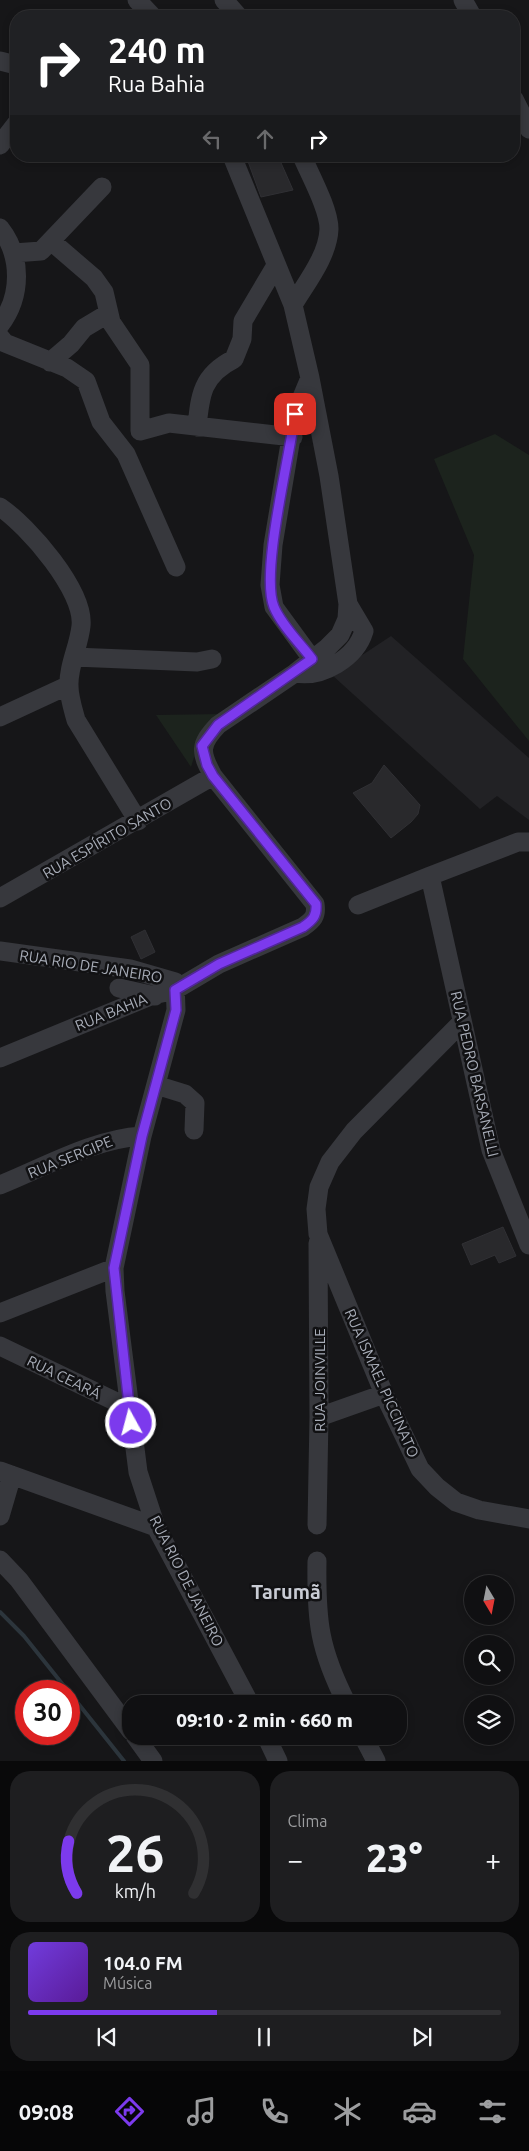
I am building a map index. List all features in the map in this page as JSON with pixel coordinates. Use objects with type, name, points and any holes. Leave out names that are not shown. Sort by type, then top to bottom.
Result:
[{"type":"street","points":[[137,0],[146,10]]},
{"type":"street","points":[[224,0],[233,10]]},
{"type":"street","points":[[520,111],[529,129]]},
{"type":"street","points":[[0,145],[10,132]]},
{"type":"street","points":[[213,776],[203,754],[202,746],[208,736],[218,725],[295,673],[340,635],[347,619],[348,604],[329,476],[310,378],[293,305],[234,162]]},
{"type":"street","points":[[293,305],[320,259],[329,229],[326,216],[304,162]]},
{"type":"street","points":[[14,253],[41,251],[102,186]]},
{"type":"street","points":[[0,228],[14,253],[17,271],[16,289],[11,308],[0,325]]},
{"type":"street","points":[[51,241],[94,278],[104,292],[110,322],[140,365],[140,431],[169,423],[292,437]]},
{"type":"street","points":[[197,427],[200,393],[220,366],[234,359],[242,339],[242,321],[276,267]]},
{"type":"street","points":[[50,362],[71,344],[84,328],[109,313]]},
{"type":"street","points":[[0,336],[5,343],[67,368],[86,381],[101,422],[126,454],[176,567]]},
{"type":"street","points":[[310,378],[295,414],[273,545],[271,596],[279,616],[312,659]]},
{"type":"street","points":[[0,507],[14,516],[27,530],[67,580],[74,594],[82,625],[69,684],[76,720],[138,821]]},
{"type":"street","points":[[295,673],[308,676],[317,674],[338,662],[360,644],[364,631],[348,604]]},
{"type":"street","points":[[74,658],[197,662],[212,659]]},
{"type":"street","points":[[0,717],[69,684]]},
{"type":"street","name":"RUA ESPÍRITO SANTO","points":[[0,898],[138,821],[213,776]]},
{"type":"street","name":"RUA BAHIA","points":[[0,1058],[153,995],[175,990],[219,964],[313,921],[317,913],[316,904],[213,776]]},
{"type":"street","points":[[358,905],[518,842],[529,842]]},
{"type":"street","name":"RUA PEDRO BARSANELLI","points":[[430,876],[491,1150],[529,1245]]},
{"type":"street","name":"RUA RIO DE JANEIRO","points":[[0,951],[130,969],[170,978],[175,982],[175,1016],[142,1136],[114,1268],[138,1472],[156,1527],[245,1695]]},
{"type":"street","points":[[105,1015],[130,969]]},
{"type":"street","points":[[120,988],[153,995],[164,1002],[175,1016]]},
{"type":"street","name":"RUA ISMAEL PICCINATO","points":[[462,1022],[354,1131],[330,1162],[319,1187],[316,1209],[318,1234],[384,1394],[420,1469],[437,1487],[456,1502],[479,1510],[529,1520]]},
{"type":"street","points":[[156,1085],[190,1097],[196,1103],[194,1130]]},
{"type":"street","name":"RUA SERGIPE","points":[[0,1185],[98,1144],[120,1138],[142,1136]]},
{"type":"street","name":"RUA JOINVILLE","points":[[317,1525],[319,1417],[318,1234]]},
{"type":"street","points":[[0,1313],[114,1268]]},
{"type":"street","name":"RUA CEARÁ","points":[[0,1346],[129,1408]]},
{"type":"street","points":[[319,1417],[384,1394]]},
{"type":"street","points":[[0,1516],[6,1473],[156,1527]]},
{"type":"street","points":[[0,1560],[19,1580],[122,1719]]},
{"type":"street","points":[[317,1561],[316,1609],[323,1649],[342,1695]]},
{"type":"street","points":[[141,1745],[153,1761]]},
{"type":"street","points":[[270,1745],[278,1761]]},
{"type":"street","points":[[368,1745],[376,1761]]},
{"type":"shaded area","points":[[495,434],[529,455],[529,741],[463,659],[474,555],[434,459]]},
{"type":"shaded area","points":[[391,636],[529,758],[529,820],[497,796],[480,809],[332,675]]},
{"type":"shaded area","points":[[224,714],[200,738],[191,767],[156,715]]},
{"type":"building","points":[[248,162],[281,162],[293,190],[261,197]]},
{"type":"building","points":[[384,765],[420,805],[418,814],[411,822],[391,838],[353,793],[372,783]]},
{"type":"building","points":[[145,930],[155,952],[141,959],[131,937]]},
{"type":"building","points":[[503,1227],[516,1256],[499,1263],[495,1255],[471,1265],[462,1244]]},
{"type":"waterway","points":[[0,1612],[24,1636],[59,1680]]},
{"type":"waterway","points":[[80,1706],[124,1761]]},
{"type":"district","name":"Tarumã","points":[[286,1591]]},
{"type":"route","points":[[131,1423],[115,1291],[114,1268],[142,1136],[176,1010],[175,990],[219,964],[303,927],[313,921],[317,913],[316,904],[213,776],[207,765],[202,746],[218,725],[295,673],[312,659],[279,616],[274,607],[270,585],[273,545],[295,414]]}]
